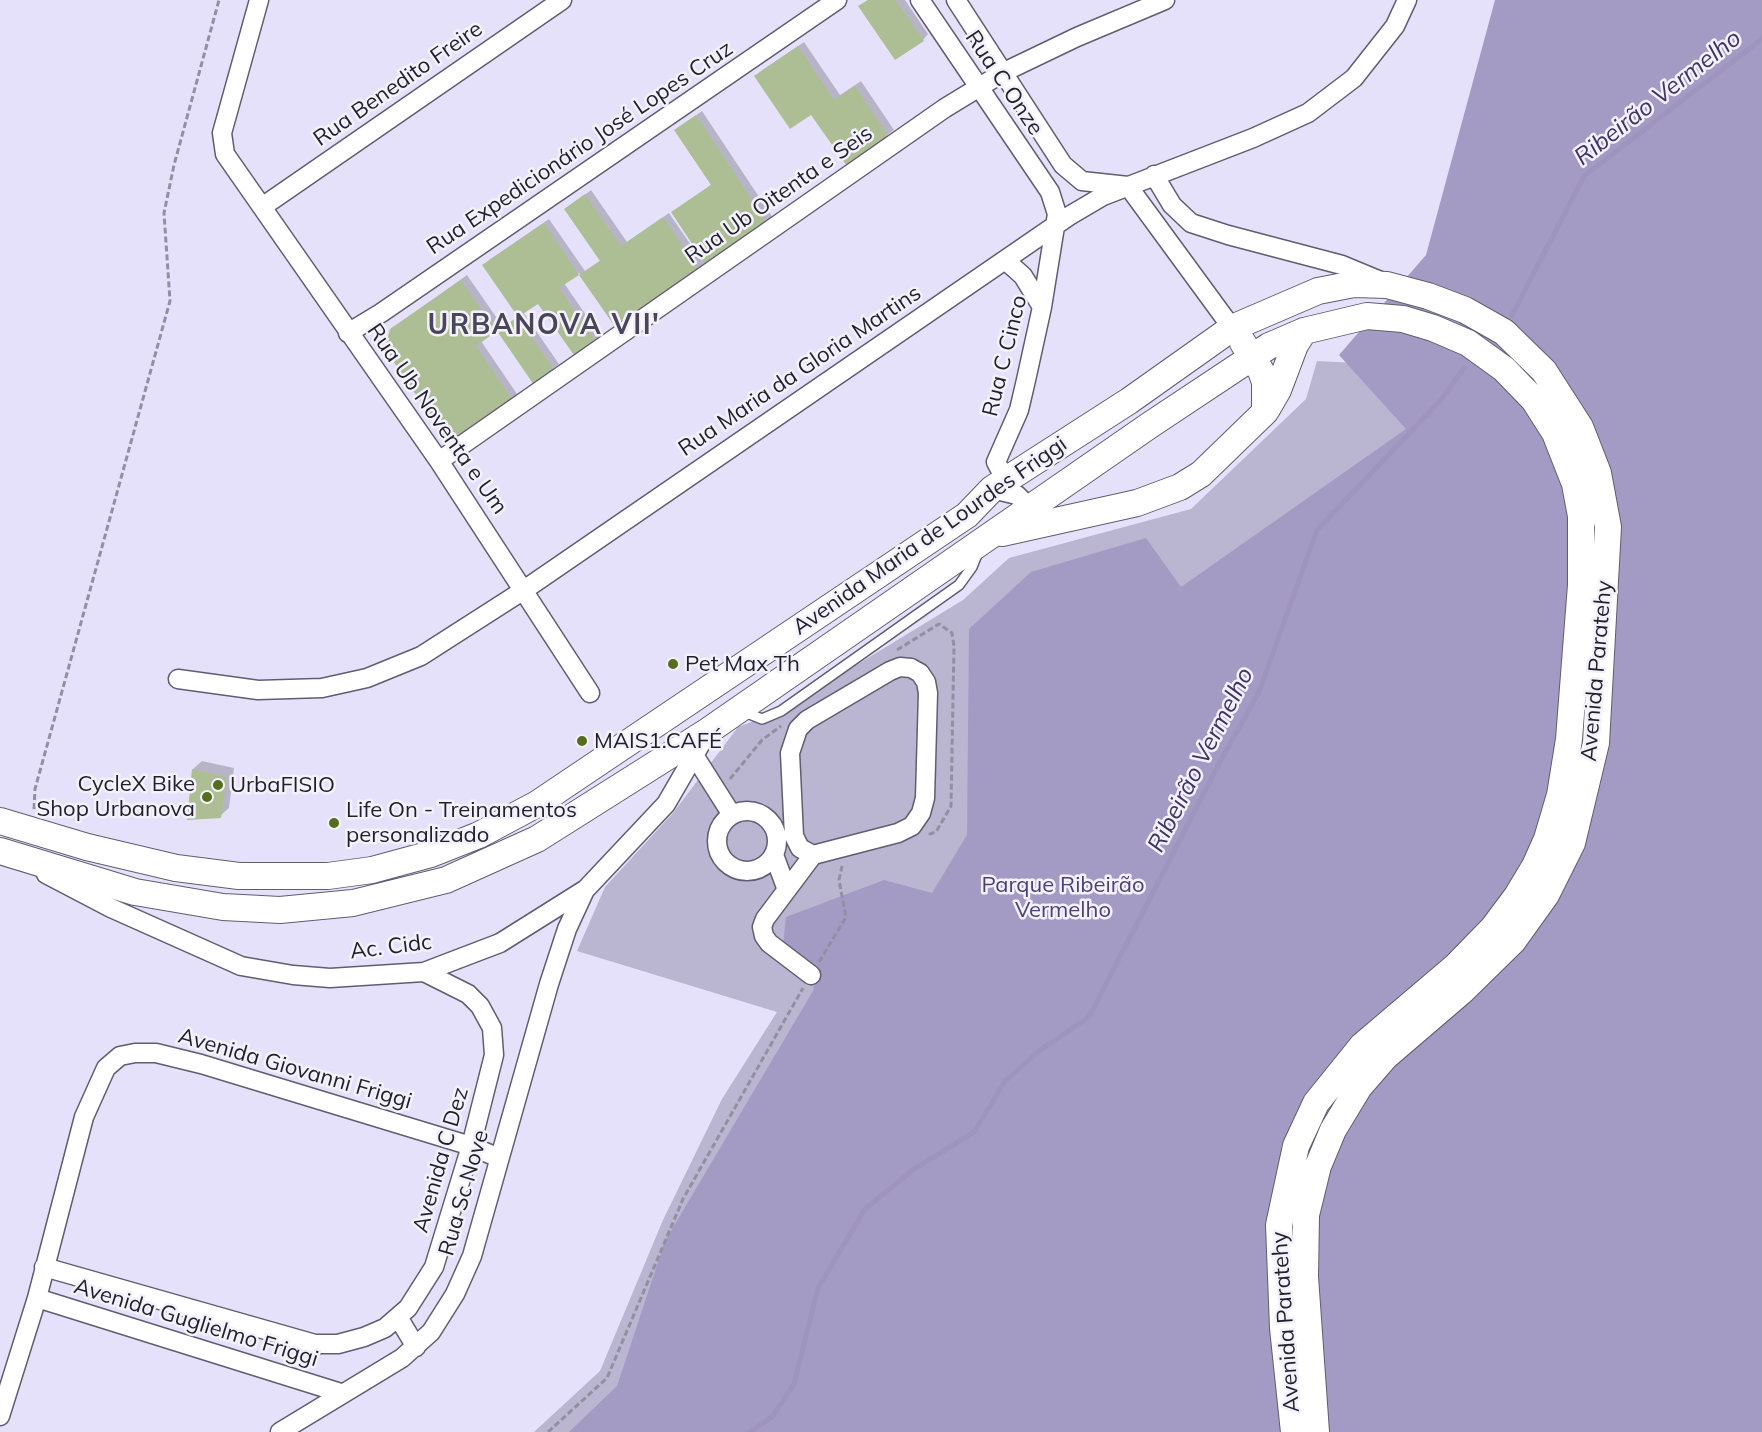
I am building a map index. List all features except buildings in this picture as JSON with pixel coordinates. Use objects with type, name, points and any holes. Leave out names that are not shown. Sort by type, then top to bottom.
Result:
[{"type":"street","points":[[257,6],[275,0]]},
{"type":"street","name":"Rua Benedito Freire","points":[[262,207],[562,0]]},
{"type":"street","name":"Rua Expedicionário José Lopes Cruz","points":[[348,333],[400,301],[837,0]]},
{"type":"street","name":"Rua C Onze","points":[[920,0],[1050,192],[1055,202],[1057,225]]},
{"type":"street","name":"Rua C Onze","points":[[956,0],[1051,148],[1076,177],[1089,182],[1128,186]]},
{"type":"street","name":"Rua Ub Oitenta e Seis","points":[[439,461],[978,87],[1077,37],[1165,0]]},
{"type":"street","name":"Rua Maria da Gloria Martins","points":[[178,679],[258,690],[343,685],[392,669],[421,656],[524,590],[1005,260],[1103,196],[1286,124],[1332,97],[1354,78],[1374,55],[1395,26],[1407,0]]},
{"type":"street","name":"Rua Ub Noventa e Um","points":[[257,6],[222,133],[225,154],[439,461],[590,693]]},
{"type":"street","points":[[1154,176],[1172,206],[1191,223],[1342,265],[1387,285]]},
{"type":"street","points":[[1128,186],[1252,355],[1265,382],[1265,412]]},
{"type":"street","name":"Rua C Cinco","points":[[992,489],[1004,477],[996,462],[1019,410],[1042,307],[1057,225]]},
{"type":"street","points":[[1005,260],[1023,276],[1042,307]]},
{"type":"street","name":"Avenida Maria de Lourdes Friggi","points":[[0,821],[34,832],[176,868],[273,878],[328,876],[372,870],[431,854],[479,835],[537,804],[967,515],[992,489],[1174,370],[1232,328],[1318,291],[1354,284],[1387,285]]},
{"type":"street","name":"Avenida Paratehy","points":[[1316,1432],[1305,1277],[1306,1215],[1322,1157],[1333,1130],[1359,1088],[1385,1058],[1462,991],[1513,941],[1546,895],[1572,843],[1596,743],[1608,528],[1599,473],[1580,427],[1544,371],[1504,332],[1465,310],[1428,296],[1387,285]]},
{"type":"street","name":"Avenida Maria de Lourdes Friggi","points":[[4,852],[102,883],[182,902],[223,907],[280,910],[353,903],[446,880],[505,856],[537,839],[708,731],[1252,355],[1304,331],[1367,316]]},
{"type":"street","name":"Avenida Paratehy","points":[[1294,1432],[1283,1328],[1279,1225],[1296,1146],[1316,1103],[1346,1065],[1379,1031],[1455,967],[1493,928],[1535,866],[1547,839],[1562,784],[1569,739],[1581,585],[1581,516],[1575,484],[1555,433],[1534,400],[1504,369],[1468,343],[1433,328],[1403,319],[1367,316]]},
{"type":"street","points":[[986,539],[1137,503],[1180,487],[1201,474],[1226,453],[1265,412],[1278,390],[1295,345],[1304,331]]},
{"type":"street","points":[[967,515],[973,496],[996,462]]},
{"type":"street","points":[[992,489],[1017,495],[1029,508]]},
{"type":"street","points":[[787,890],[782,843],[790,753],[792,740],[798,729],[807,720],[890,671],[900,667],[911,668],[926,682],[928,693],[925,798],[921,813],[912,826],[898,833],[813,855],[787,890],[765,919],[762,927],[764,936],[811,975]]},
{"type":"street","name":"Ac. Cidc","points":[[4,852],[111,908],[242,966],[293,975],[330,978],[424,972],[500,943],[586,889],[666,804],[708,731]]},
{"type":"street","points":[[694,755],[732,815]]},
{"type":"street","points":[[782,843],[762,867],[746,872],[737,870],[723,860],[717,844],[725,820],[732,815],[749,811],[765,817],[782,843],[800,848],[813,855]]},
{"type":"street","name":"Rua Sc Nove","points":[[280,1432],[416,1347],[430,1332],[464,1277],[549,984],[567,929],[586,889]]},
{"type":"street","name":"Avenida C Dez","points":[[338,1344],[385,1328],[416,1299],[434,1268],[493,1064],[495,1045],[492,1028],[480,1006],[468,994],[424,972]]},
{"type":"street","name":"Avenida Giovanni Friggi","points":[[0,1416],[37,1298],[84,1117],[106,1068],[120,1056],[156,1053],[201,1064],[471,1146],[499,1158]]},
{"type":"street","name":"Avenida Guglielmo Friggi","points":[[44,1267],[315,1344],[338,1344]]},
{"type":"street","name":"Avenida Guglielmo Friggi","points":[[37,1298],[341,1393]]},
{"type":"street","points":[[398,1317],[416,1347]]},
{"type":"path","points":[[34,832],[35,789],[170,301],[164,213],[174,165],[219,0]]},
{"type":"green space","points":[[1495,0],[1762,0],[1762,1432],[569,1432],[617,1386],[665,1241],[813,991],[818,969],[782,955],[786,917],[884,880],[932,893],[967,835],[969,629],[1031,572],[1146,538],[1181,587],[1406,429],[1339,355],[1426,255]]},
{"type":"green space","name":"Parque Ribeirão Vermelho","points":[[1317,361],[1471,369],[1269,1432],[534,1432],[600,1371],[663,1220],[722,1099],[777,1012],[577,951],[605,887],[673,813],[738,727],[781,711],[963,600],[1009,558],[1191,509],[1306,399]]},
{"type":"waterway","name":"Ribeirão Vermelho","points":[[1512,315],[1584,176],[1762,39]]},
{"type":"waterway","name":"Ribeirão Vermelho","points":[[750,1432],[773,1416],[794,1384],[818,1288],[865,1209],[914,1169],[974,1132],[1005,1081],[1039,1051],[1089,1017],[1220,762],[1259,692],[1317,530],[1440,401],[1464,368]]},
{"type":"place","name":"Pet Max Th","points":[[673,664]]},
{"type":"place","name":"MAIS1.CAFÉ","points":[[582,741]]},
{"type":"place","name":"UrbaFISIO","points":[[218,785]]},
{"type":"place","name":"CycleX Bike Shop Urbanova","points":[[207,797]]},
{"type":"place","name":"Life On - Treinamentos personalizado","points":[[334,823]]},
{"type":"district","name":"URBANOVA VII'","points":[[544,326]]}]
